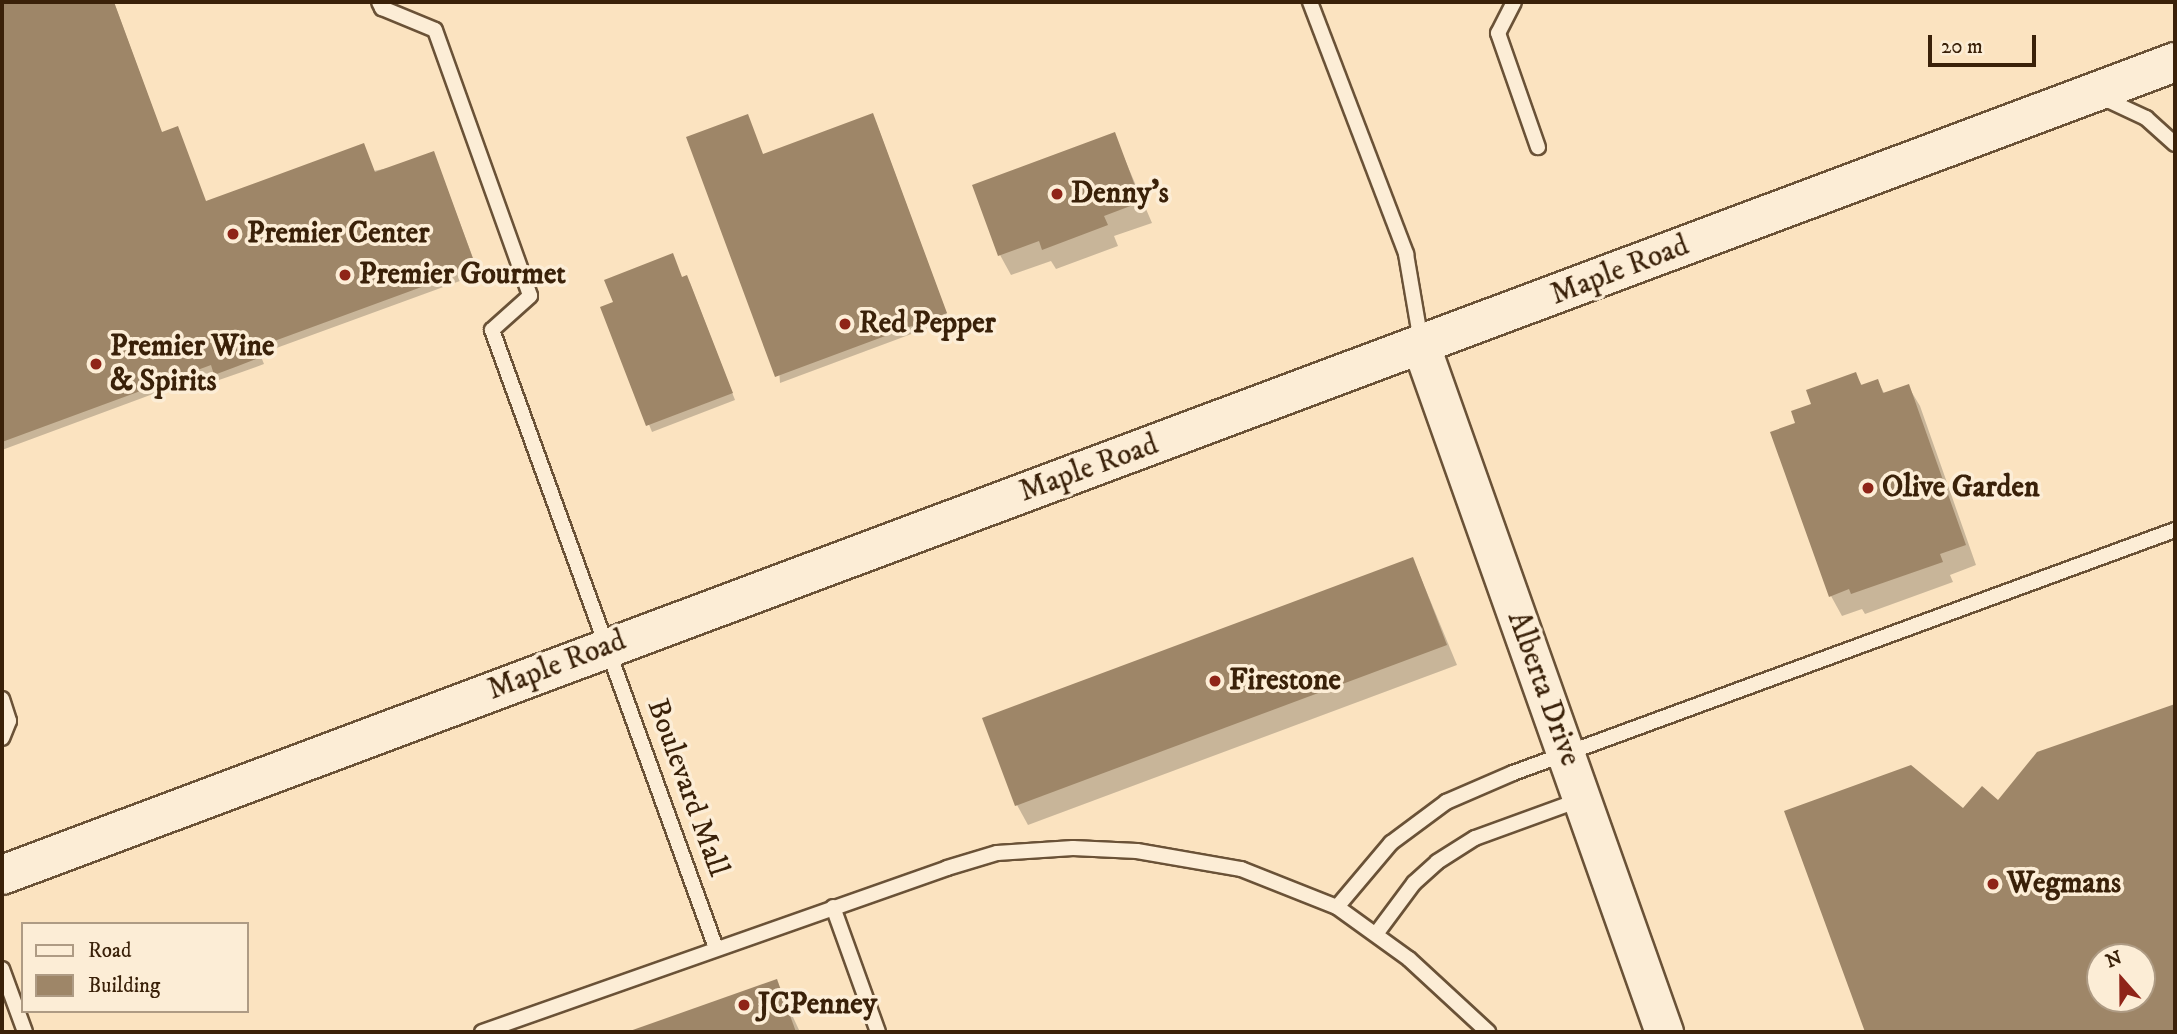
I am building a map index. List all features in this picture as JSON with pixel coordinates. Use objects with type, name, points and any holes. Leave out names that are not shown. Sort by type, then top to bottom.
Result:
[{"type":"main road","name":"Maple Road","points":[[2,875],[608,646],[1421,346],[2175,62]]},
{"type":"street","name":"Alberta Drive","points":[[1421,346],[1664,1032]]},
{"type":"lane","name":"Boulevard Mall","points":[[379,2],[382,8],[435,30],[530,296],[492,330],[716,948]]},
{"type":"lane","points":[[1310,2],[1406,254],[1421,346]]},
{"type":"lane","points":[[1514,2],[1498,33],[1501,51],[1538,147]]},
{"type":"lane","points":[[2094,93],[2146,118],[2175,144]]},
{"type":"lane","points":[[1337,907],[1391,843],[1446,802],[1565,754],[2175,530]]},
{"type":"lane","points":[[2,699],[9,721],[2,738]]},
{"type":"lane","points":[[1376,934],[1414,883],[1437,862],[1475,838],[1582,799]]},
{"type":"lane","points":[[482,1032],[833,907],[997,853],[1073,848],[1137,851],[1241,869],[1337,907],[1376,934],[1488,1032]]},
{"type":"lane","points":[[833,907],[878,1032]]},
{"type":"lane","points":[[2,969],[24,1032]]},
{"type":"building","name":"Premier Center","points":[[2,2],[114,2],[162,132],[178,126],[206,201],[364,143],[375,172],[434,151],[476,267],[258,347],[261,357],[214,375],[211,365],[2,442]]},
{"type":"building","points":[[873,113],[947,313],[775,377],[686,137],[748,114],[763,154]]},
{"type":"building","name":"Denny's","points":[[1115,132],[1141,202],[1104,216],[1108,225],[1042,250],[1039,241],[998,256],[972,185]]},
{"type":"building","points":[[673,253],[682,277],[687,275],[733,393],[646,426],[600,307],[613,302],[604,280]]},
{"type":"building","name":"Olive Garden","points":[[1856,372],[1861,385],[1878,379],[1883,393],[1909,384],[1966,545],[1940,554],[1943,562],[1851,594],[1849,589],[1829,597],[1770,432],[1795,423],[1791,411],[1811,404],[1806,390]]},
{"type":"building","name":"Firestone","points":[[1413,557],[1447,645],[1015,806],[982,718]]},
{"type":"building","name":"Wegmans","points":[[2175,704],[2175,1032],[1865,1032],[1784,811],[1911,765],[1963,808],[1982,786],[1998,800],[2037,752]]},
{"type":"building","name":"JCPenney","points":[[777,979],[796,1032],[627,1032]]},
{"type":"place","name":"Denny's","points":[[1057,194]]},
{"type":"place","name":"Premier Center","points":[[233,234]]},
{"type":"place","name":"Premier Gourmet","points":[[345,275]]},
{"type":"place","name":"Red Pepper","points":[[845,324]]},
{"type":"place","name":"Premier Wine & Spirits","points":[[96,364]]},
{"type":"place","name":"Olive Garden","points":[[1868,488]]},
{"type":"place","name":"Firestone","points":[[1215,681]]},
{"type":"place","name":"Wegmans","points":[[1993,884]]},
{"type":"place","name":"JCPenney","points":[[744,1005]]}]
